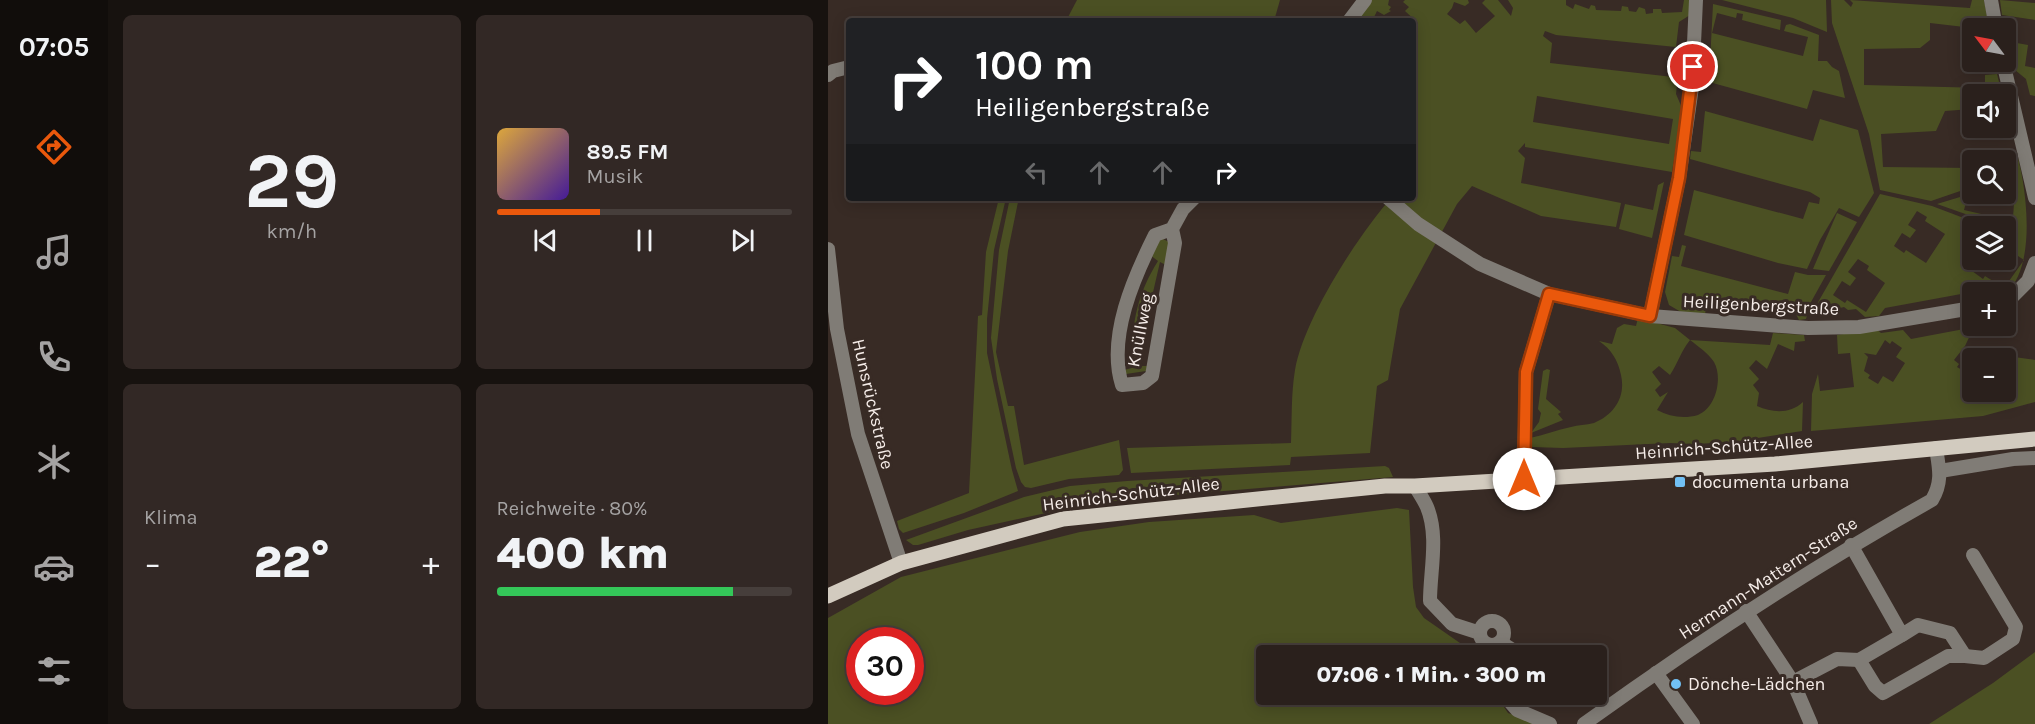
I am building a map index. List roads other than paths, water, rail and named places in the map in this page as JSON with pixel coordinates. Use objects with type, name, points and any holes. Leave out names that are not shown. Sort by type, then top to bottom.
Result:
[{"type":"main road","name":"Heinrich-Schütz-Allee","points":[[828,596],[901,563],[1063,519],[1385,486],[1775,464],[2035,439]]},
{"type":"street","points":[[1351,18],[1365,0]]},
{"type":"street","points":[[1650,316],[1679,178],[1692,87],[1696,0]]},
{"type":"street","points":[[1991,0],[1994,18]]},
{"type":"street","points":[[828,75],[833,71],[846,68]]},
{"type":"street","points":[[2005,72],[2035,198]]},
{"type":"street","name":"Knüllweg","points":[[1172,229],[1155,235],[1138,268],[1124,308],[1119,337],[1119,377],[1122,385],[1143,383],[1152,376],[1175,243],[1172,229],[1183,209],[1191,201]]},
{"type":"street","name":"Heiligenbergstraße","points":[[1391,201],[1418,224],[1480,264],[1549,294],[1650,316],[1808,328],[1859,327],[1962,310]]},
{"type":"street","name":"Hunsrückstraße","points":[[828,249],[837,329],[858,434],[901,563]]},
{"type":"street","points":[[2016,293],[2028,281],[2035,263]]},
{"type":"street","points":[[1524,479],[1526,372],[1549,294]]},
{"type":"street","name":"Hermann-Mattern-Straße","points":[[1584,724],[1746,611],[1851,545],[1932,500],[1938,489],[1940,471],[1936,448]]},
{"type":"street","points":[[1940,471],[2013,459],[2035,458]]},
{"type":"street","points":[[1415,486],[1427,506],[1431,523],[1433,543],[1430,601],[1452,624],[1480,633]]},
{"type":"street","points":[[1851,545],[1902,635]]},
{"type":"street","points":[[1858,660],[1875,686],[1883,693],[1948,656],[1984,658],[2013,639],[2016,627],[1973,555]]},
{"type":"street","points":[[1746,611],[1793,682],[1811,724]]},
{"type":"street","points":[[1488,622],[1497,623],[1503,630],[1503,639],[1500,642],[1496,645],[1487,644],[1480,633],[1481,628],[1488,622]]},
{"type":"street","points":[[1793,682],[1837,659],[1858,660],[1918,625],[1950,633],[1965,656]]},
{"type":"street","points":[[1500,642],[1505,645]]},
{"type":"street","points":[[1656,673],[1693,724]]},
{"type":"street","points":[[1513,705],[1517,710],[1550,724]]},
{"type":"place","name":"documenta urbana","points":[[1680,482]]},
{"type":"place","name":"Dönche-Lädchen","points":[[1676,684]]}]
